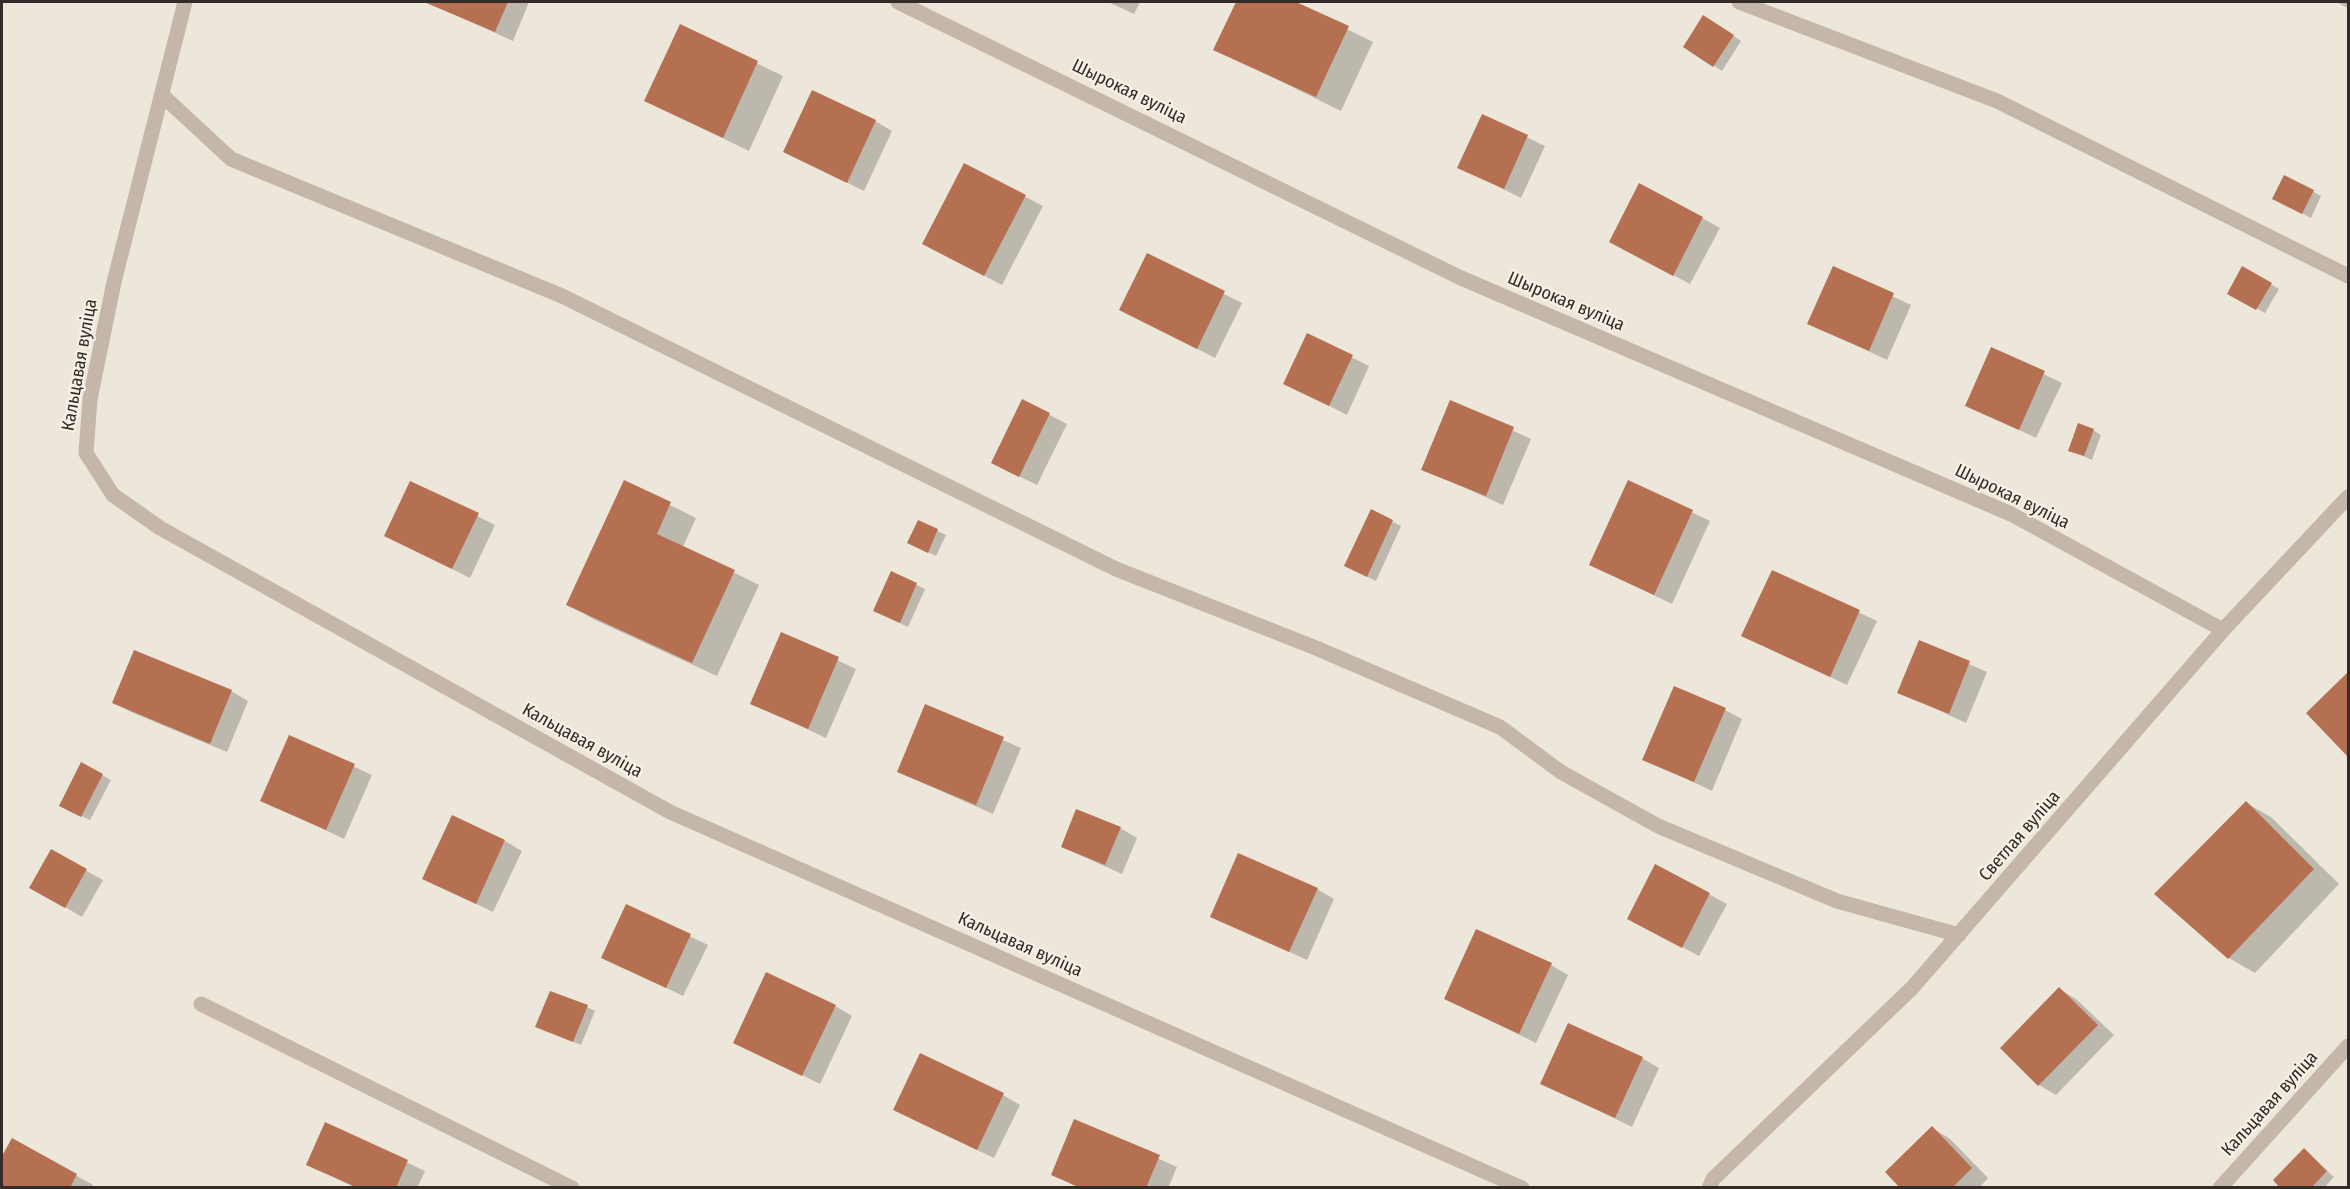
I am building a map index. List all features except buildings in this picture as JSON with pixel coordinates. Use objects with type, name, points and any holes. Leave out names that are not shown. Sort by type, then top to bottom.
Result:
[{"type":"street","name":"Кальцавая вуліца","points":[[185,2],[114,282],[90,399],[86,453],[113,495],[160,528],[670,813],[1522,1188]]},
{"type":"street","name":"Шырокая вуліца","points":[[898,2],[1461,278],[2011,514],[2223,630]]},
{"type":"street","points":[[1739,2],[1997,101],[2349,276]]},
{"type":"street","points":[[163,96],[231,159],[562,296],[1116,569],[1316,648],[1500,727],[1561,772],[1658,826],[1837,901],[1959,935]]},
{"type":"street","name":"Светлая вуліца","points":[[1709,1188],[1713,1179],[1912,988],[2223,630],[2349,497]]},
{"type":"street","points":[[201,1005],[572,1188]]},
{"type":"street","name":"Кальцавая вуліца","points":[[2220,1188],[2349,1046]]}]
